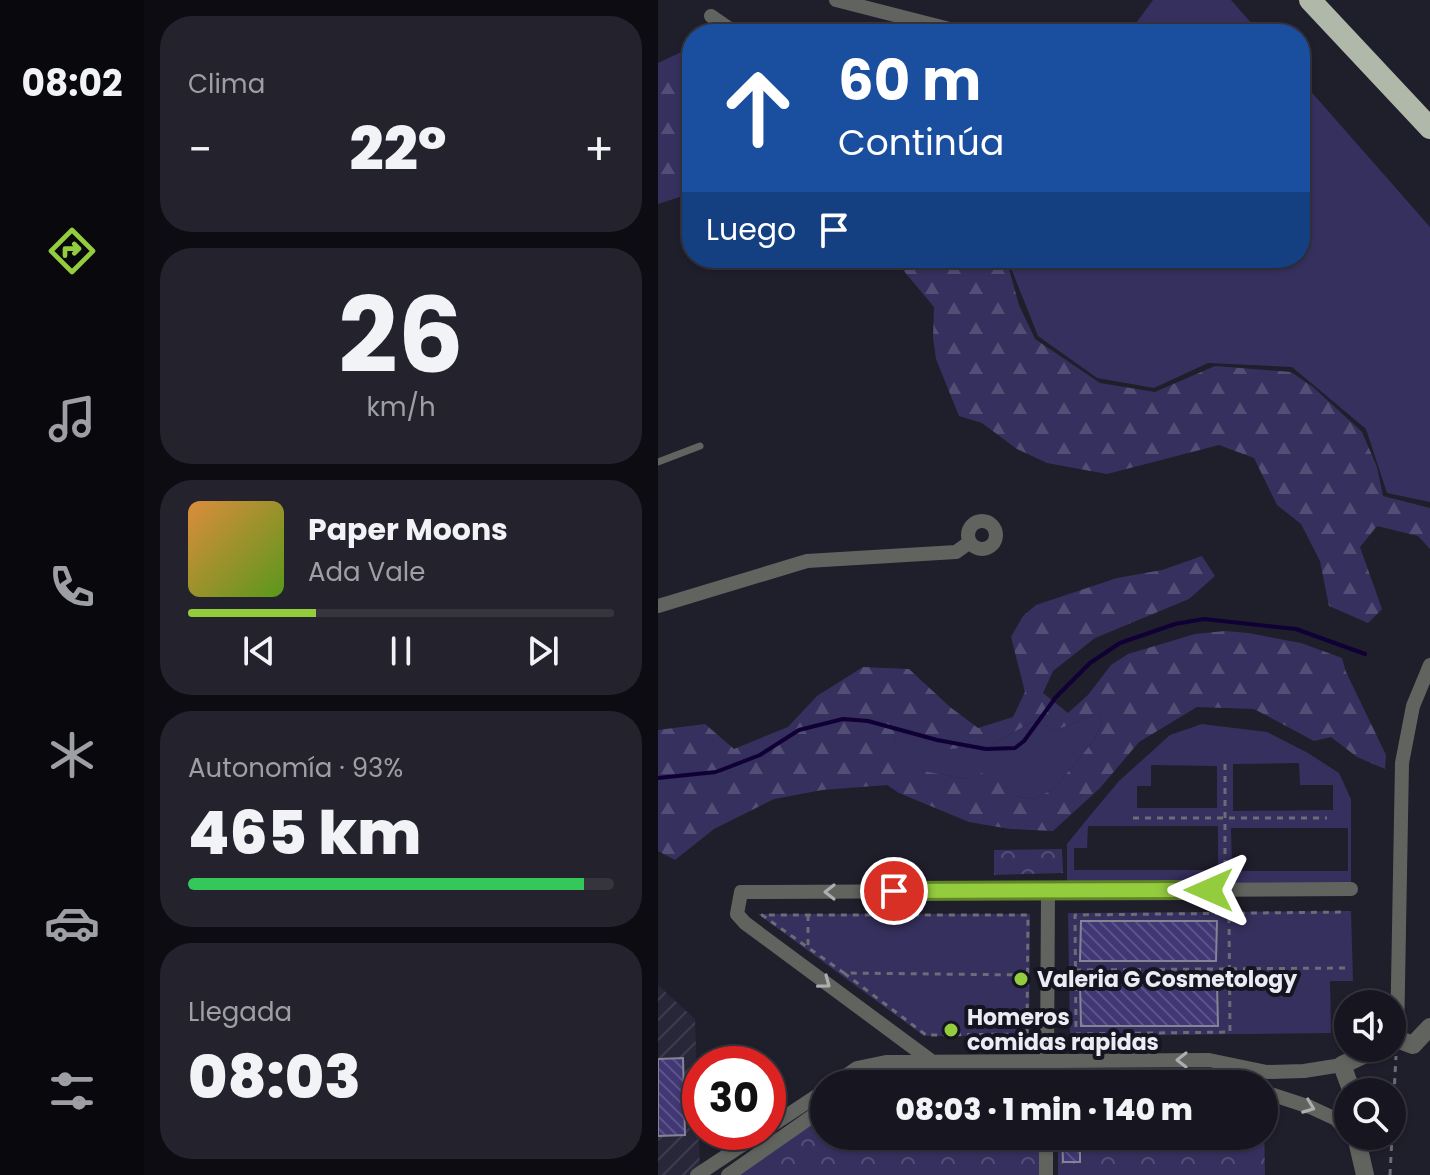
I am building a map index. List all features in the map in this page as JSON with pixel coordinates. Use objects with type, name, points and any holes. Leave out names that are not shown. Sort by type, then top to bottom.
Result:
[{"type":"highway","points":[[1310,0],[1430,128]]},
{"type":"street","points":[[836,0],[930,24]]},
{"type":"street","points":[[711,16],[723,24]]},
{"type":"street","points":[[658,606],[807,561],[956,552],[970,542]]},
{"type":"street","points":[[1396,990],[1402,763],[1413,706],[1430,665]]},
{"type":"street","points":[[930,1060],[745,923],[737,914],[741,892],[1351,889]]},
{"type":"street","points":[[1047,1070],[1048,890]]},
{"type":"street","points":[[1406,1043],[1413,1045],[1430,1027]]},
{"type":"street","points":[[854,1070],[886,1062],[930,1060],[1209,1060],[1267,1072],[1304,1071],[1348,1062]]},
{"type":"street","points":[[1342,1065],[1347,1078]]},
{"type":"street","points":[[1278,1097],[1334,1118]]},
{"type":"street","points":[[786,1116],[810,1100]]},
{"type":"street","points":[[728,1175],[810,1118]]},
{"type":"street","points":[[697,1175],[735,1150]]},
{"type":"street","points":[[1046,1150],[1046,1175]]},
{"type":"street","points":[[1356,1150],[1365,1175]]},
{"type":"lane","points":[[658,462],[700,446]]},
{"type":"path","points":[[1225,762],[1225,890],[1229,913],[1230,1032],[1076,1034],[1075,915],[1229,913],[1347,912]]},
{"type":"path","points":[[1133,818],[1327,818]]},
{"type":"path","points":[[808,914],[808,947]]},
{"type":"path","points":[[808,914],[1028,915],[1027,1034],[926,1035],[762,915],[808,914]]},
{"type":"path","points":[[1075,970],[1345,968]]},
{"type":"path","points":[[844,973],[1026,975]]},
{"type":"path","points":[[1390,1175],[1391,1150]]},
{"type":"shaded area","points":[[658,985],[695,1019],[696,1046],[682,1046],[682,1150],[699,1150],[700,1174],[658,1175]]},
{"type":"green space","points":[[1153,0],[1231,0],[1252,24],[1135,24]]},
{"type":"green space","points":[[682,52],[682,196],[658,204],[658,63]]},
{"type":"green space","points":[[1310,90],[1430,227],[1430,502],[1387,493],[1366,429],[1292,367],[1208,363],[1154,388],[1097,378],[1038,336],[1011,268],[1310,268]]},
{"type":"green space","points":[[901,268],[1009,268],[1019,305],[1035,339],[1100,383],[1155,392],[1215,366],[1291,372],[1313,387],[1362,432],[1377,467],[1383,496],[1430,508],[1430,549],[1418,536],[1377,526],[1360,547],[1382,609],[1368,623],[1329,606],[1320,561],[1301,524],[1277,505],[1254,458],[1219,445],[1107,474],[1047,463],[1017,449],[982,423],[959,416],[936,359],[934,307]]},
{"type":"green space","points":[[1202,556],[1215,576],[1189,599],[1095,638],[1053,671],[1043,693],[1068,713],[1088,695],[1111,665],[1128,654],[1195,634],[1225,631],[1301,643],[1342,658],[1386,755],[1385,769],[1357,757],[1331,737],[1314,741],[1254,709],[1197,707],[1139,742],[1100,788],[1053,831],[1010,829],[969,822],[887,785],[822,790],[774,799],[714,829],[675,860],[658,851],[658,730],[705,724],[734,749],[788,727],[817,696],[863,667],[909,669],[978,728],[1013,717],[1025,692],[1011,637],[1023,616],[1036,605],[1117,578],[1162,570]],"holes":[[[1100,713],[1102,725],[1091,744],[1053,790],[1032,799],[1015,796],[991,770],[964,779],[920,770],[894,755],[896,738],[948,749],[990,746],[1033,721],[1056,730]]]},
{"type":"green space","points":[[1100,713],[1102,725],[1091,744],[1053,790],[1032,799],[1015,796],[991,771],[964,779],[920,770],[893,756],[896,738],[990,746],[1033,721],[1056,730]]},
{"type":"green space","points":[[1202,724],[1267,732],[1339,773],[1351,799],[1351,889],[1067,890],[1067,844],[1119,781],[1170,735]],"holes":[[[1299,763],[1300,785],[1333,785],[1333,810],[1233,811],[1233,764]],[[1151,765],[1217,766],[1217,808],[1137,808],[1137,786],[1151,786]],[[1088,826],[1218,826],[1218,870],[1074,870],[1074,848],[1087,848]],[[1231,828],[1348,828],[1348,871],[1232,871]]]},
{"type":"green space","points":[[1062,849],[1063,873],[994,875],[994,850]]},
{"type":"green space","points":[[1351,911],[1353,981],[1330,981],[1331,1033],[1070,1036],[1068,913]]},
{"type":"green space","points":[[758,914],[1030,914],[1029,1036],[924,1036]]},
{"type":"green space","points":[[810,1118],[810,1150],[1046,1150],[1046,1175],[728,1175],[764,1150],[786,1150],[786,1135]]},
{"type":"green space","points":[[1058,1150],[1265,1150],[1265,1175],[1058,1175]]},
{"type":"building","points":[[1081,921],[1217,921],[1216,961],[1080,961]]},
{"type":"building","points":[[1080,984],[1217,984],[1218,1026],[1081,1026]]},
{"type":"building","points":[[682,1058],[682,1135],[658,1136],[658,1059]]},
{"type":"building","points":[[1063,1150],[1080,1150],[1080,1162],[1063,1162]]},
{"type":"waterway","points":[[658,778],[716,772],[760,755],[799,730],[843,719],[868,721],[937,740],[986,749],[1015,748],[1024,741],[1056,697],[1090,663],[1120,643],[1175,624],[1204,619],[1296,629],[1365,654]]},
{"type":"place","name":"Valeria G Cosmetology","points":[[1021,979]]},
{"type":"place","name":"Homeros comidas rapidas","points":[[951,1030]]},
{"type":"route","points":[[894,891],[1209,890]]}]
